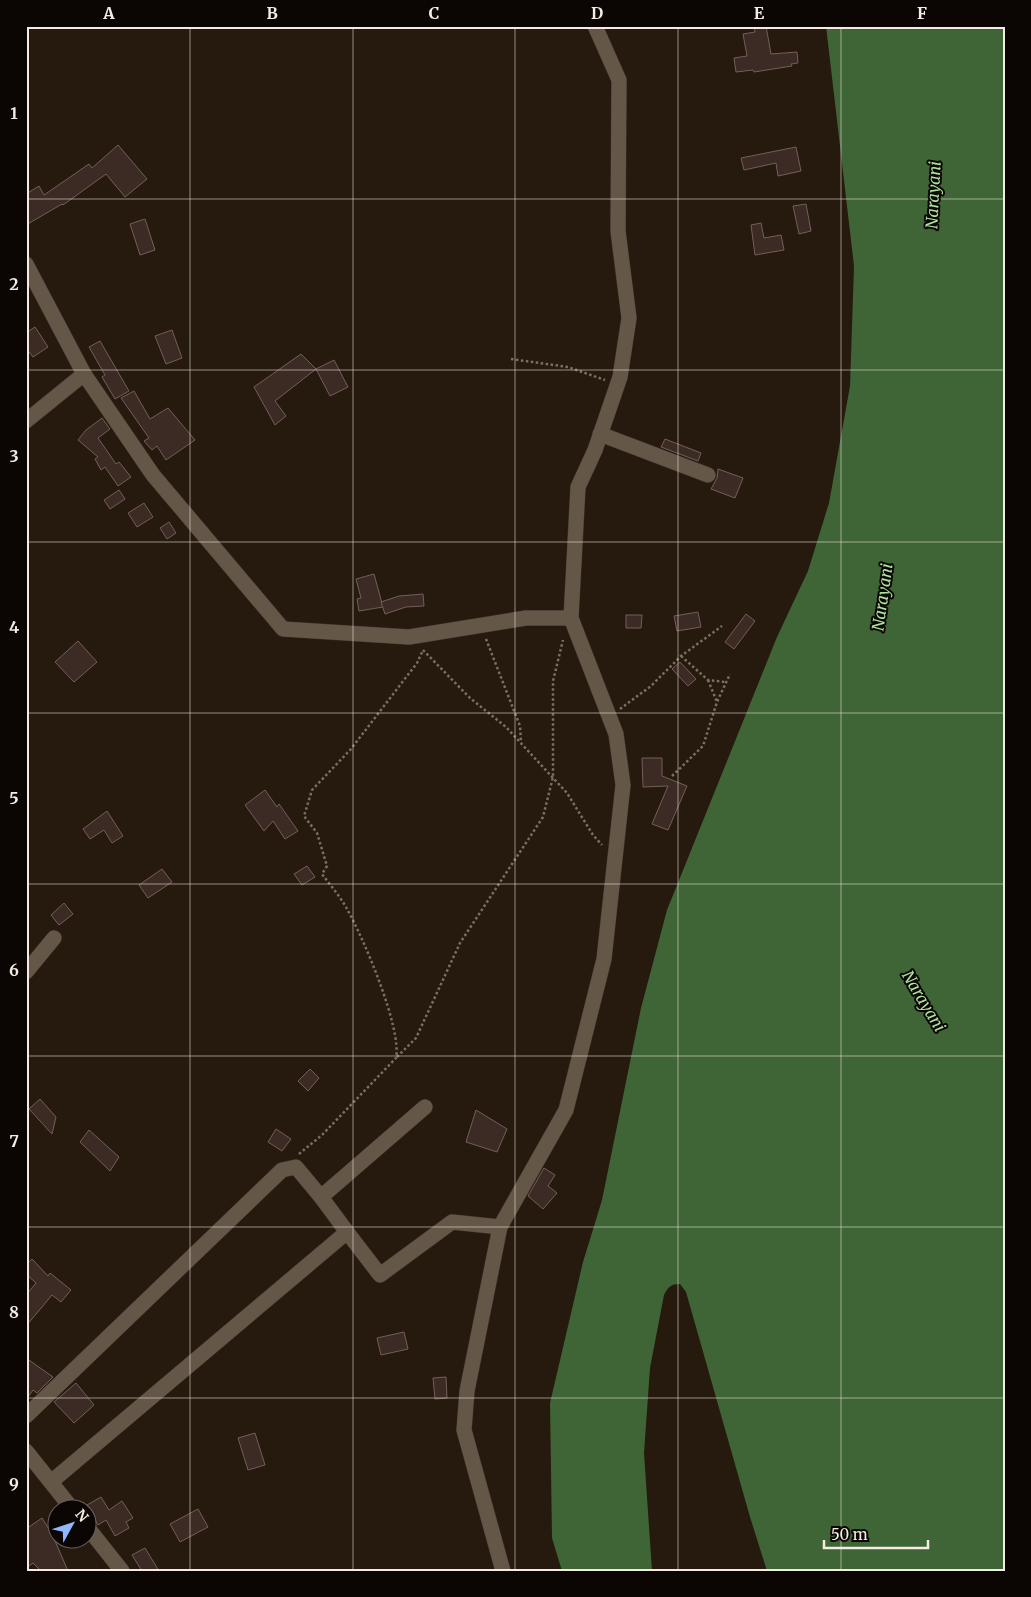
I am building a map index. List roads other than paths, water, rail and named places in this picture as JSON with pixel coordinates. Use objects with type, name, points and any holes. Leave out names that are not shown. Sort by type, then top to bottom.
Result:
[{"type":"street","points":[[503,1571],[464,1430],[467,1391],[500,1227],[566,1110],[604,959],[623,784],[616,734],[571,618],[578,487],[600,434],[620,377],[629,318],[618,231],[619,80],[595,26]]},
{"type":"street","points":[[26,264],[84,374],[153,475],[283,629],[409,637],[526,618],[571,618]]},
{"type":"street","points":[[26,421],[84,374]]},
{"type":"street","points":[[600,434],[708,475]]},
{"type":"street","points":[[26,972],[54,938]]},
{"type":"street","points":[[321,1197],[425,1107]]},
{"type":"street","points":[[26,1416],[282,1170],[296,1167],[380,1275],[452,1222],[500,1227]]},
{"type":"street","points":[[51,1482],[347,1232]]},
{"type":"street","points":[[26,1451],[65,1500]]},
{"type":"street","points":[[98,1541],[122,1571]]},
{"type":"water","name":"Narayani","points":[[826,26],[1005,26],[1005,1571],[767,1571],[686,1292],[680,1284],[670,1286],[664,1295],[650,1368],[644,1453],[652,1571],[562,1571],[552,1538],[550,1403],[583,1262],[602,1200],[641,1008],[667,910],[777,637],[808,571],[829,503],[850,386],[854,266]]}]
